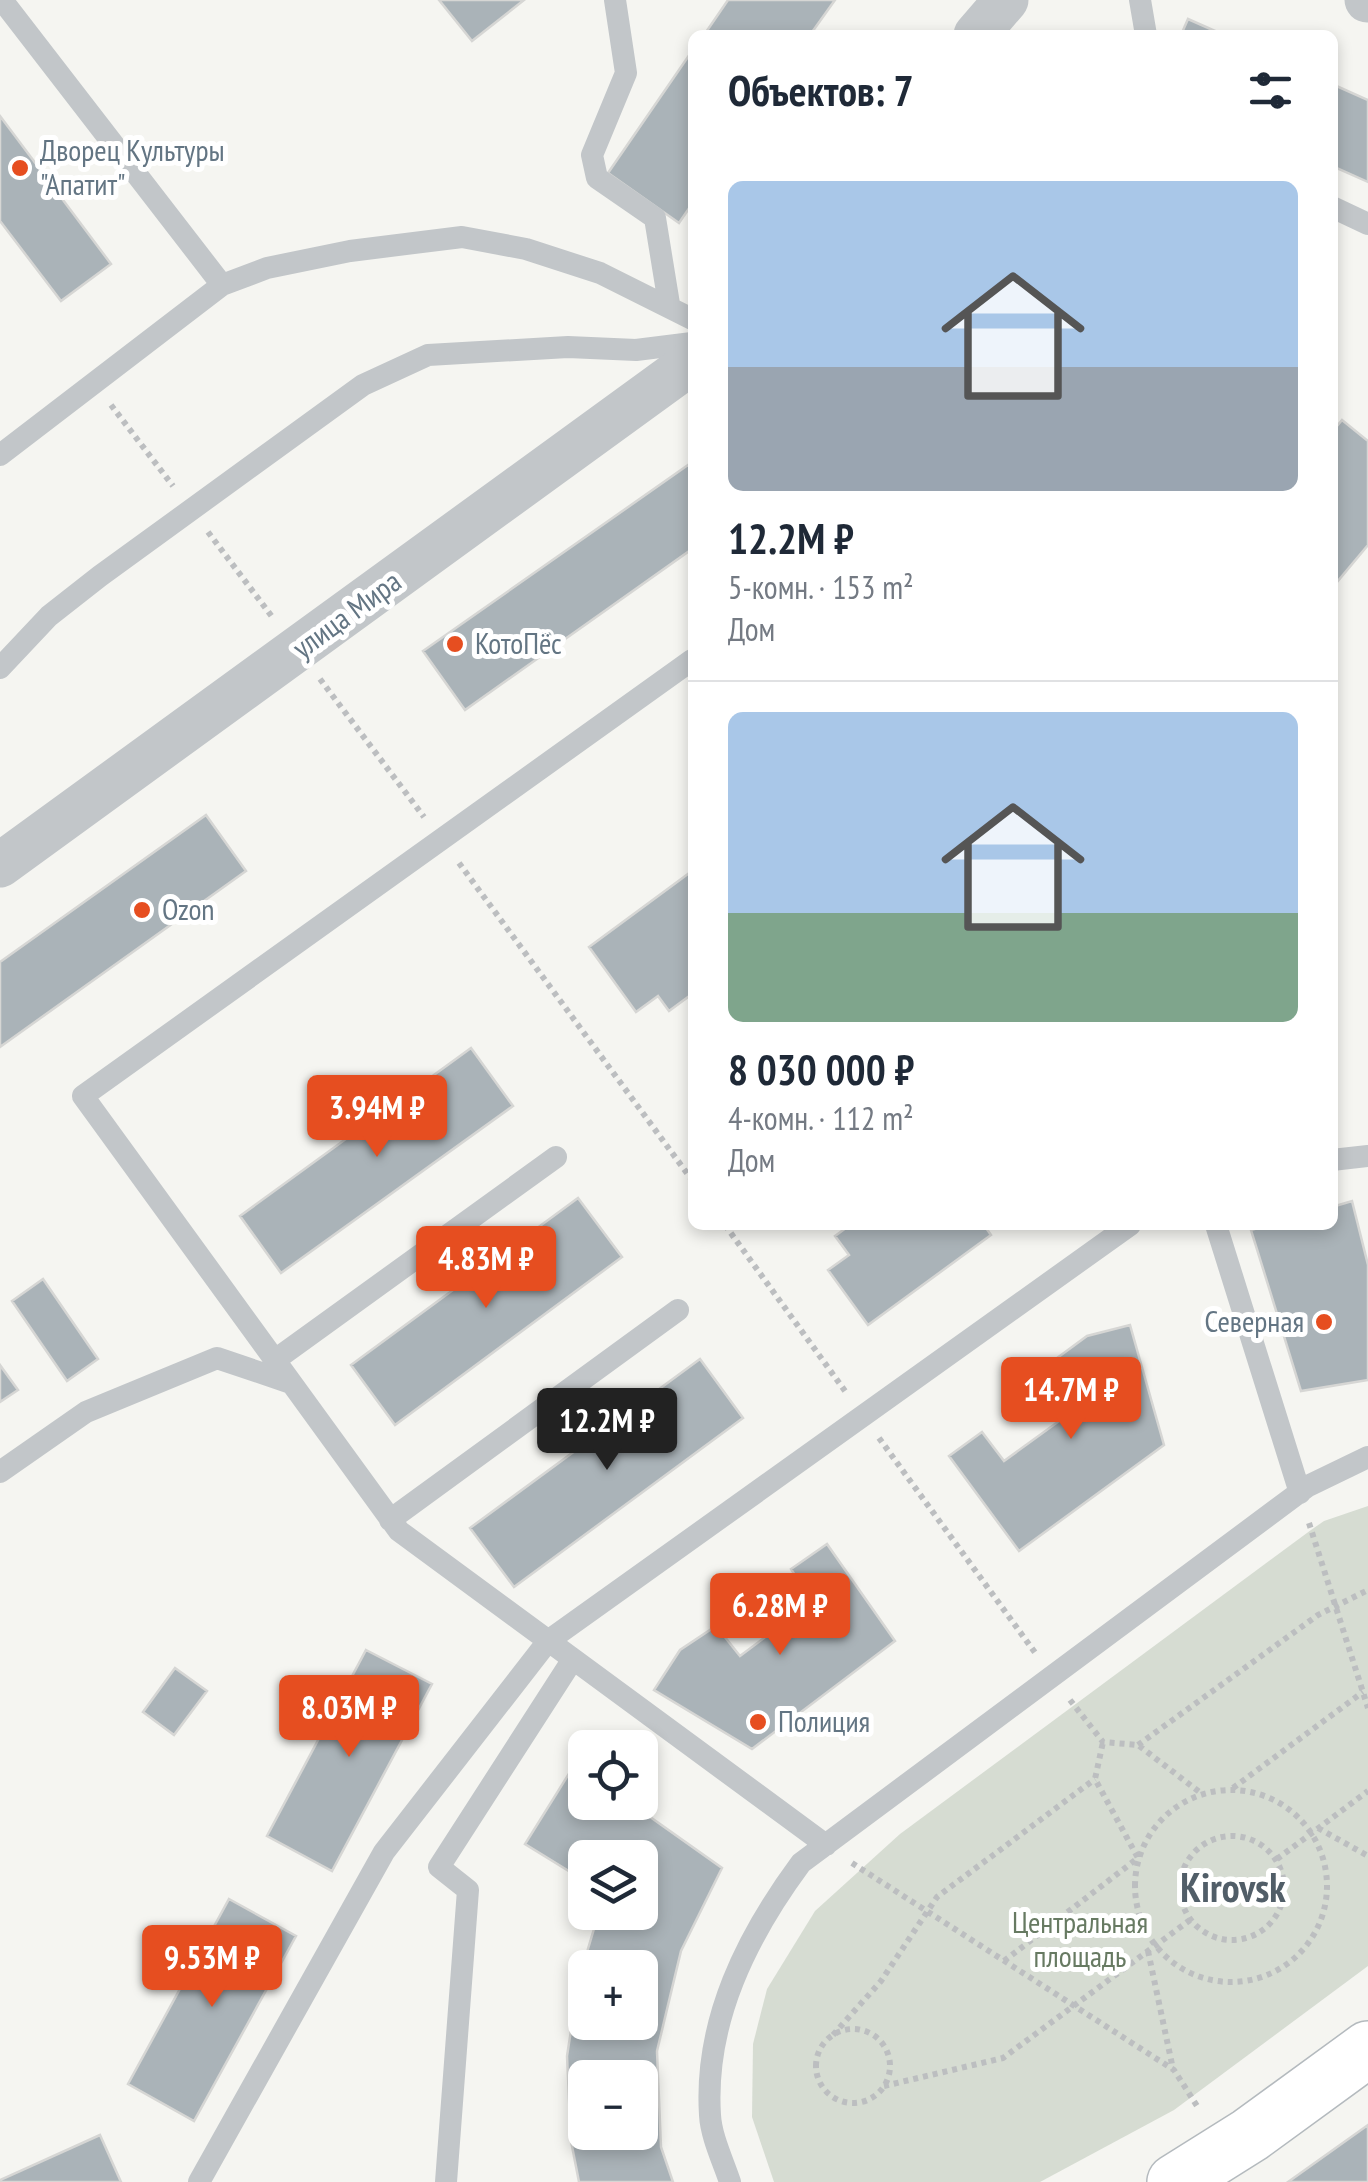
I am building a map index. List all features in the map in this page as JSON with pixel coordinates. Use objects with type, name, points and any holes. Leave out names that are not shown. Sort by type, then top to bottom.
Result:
[{"type":"main road","points":[[1175,2182],[1368,2049]]},
{"type":"street","points":[[980,30],[1006,0]]},
{"type":"street","name":"улица Мира","points":[[0,865],[688,365]]},
{"type":"lane","points":[[2,0],[222,285]]},
{"type":"lane","points":[[614,0],[626,73],[592,155],[598,178],[655,218],[669,304]]},
{"type":"lane","points":[[1140,0],[1145,30]]},
{"type":"lane","points":[[1338,211],[1368,224]]},
{"type":"lane","points":[[0,455],[222,285],[266,268],[334,254],[462,238],[526,249],[600,274],[688,316]]},
{"type":"lane","points":[[0,668],[48,616],[363,385],[428,355],[568,348],[636,350],[688,344]]},
{"type":"lane","points":[[688,663],[82,1096],[398,1531],[826,1845]]},
{"type":"lane","points":[[1338,1159],[1368,1156]]},
{"type":"lane","points":[[275,1360],[556,1157]]},
{"type":"lane","points":[[199,2182],[384,1852],[548,1641],[1123,1230]]},
{"type":"lane","points":[[1218,1230],[1300,1492]]},
{"type":"lane","points":[[390,1520],[678,1310]]},
{"type":"lane","points":[[0,1472],[86,1412],[217,1358],[291,1383]]},
{"type":"lane","points":[[730,2182],[710,2117],[714,2048],[732,1976],[768,1908],[801,1863],[1300,1492],[1368,1457]]},
{"type":"lane","points":[[446,2182],[468,1890],[439,1868],[572,1658]]},
{"type":"path","points":[[555,990],[688,1174]]},
{"type":"path","points":[[729,1230],[1102,1742],[1095,1779],[1138,1858]]},
{"type":"path","points":[[1311,1530],[1368,1708]]},
{"type":"path","points":[[1138,1744],[1241,1668],[1335,1606],[1368,1590]]},
{"type":"path","points":[[1232,1789],[1363,1692]]},
{"type":"path","points":[[1102,1742],[1138,1744],[1202,1794]]},
{"type":"path","points":[[1095,1779],[937,1897],[880,1981],[818,2053],[817,2077],[831,2097],[842,2102],[866,2101],[884,2086],[1003,2058],[1190,1920]]},
{"type":"path","points":[[1199,2109],[1174,2070],[1152,1949],[1139,1920],[1134,1889],[1138,1858],[1152,1830],[1174,1807],[1202,1794],[1232,1789],[1263,1795],[1315,1830],[1368,1856]]},
{"type":"path","points":[[1276,1859],[1368,1791]]},
{"type":"path","points":[[1152,1949],[1179,1968],[1209,1981],[1242,1982],[1274,1973],[1287,1964],[1300,1954],[1318,1927],[1327,1895],[1324,1862],[1315,1830]]},
{"type":"path","points":[[1234,1836],[1265,1846],[1276,1859],[1285,1893],[1270,1926],[1238,1941],[1220,1940],[1190,1920],[1180,1889],[1190,1857],[1202,1845],[1234,1836]]},
{"type":"path","points":[[1004,1960],[1138,1858]]},
{"type":"path","points":[[861,1869],[1174,2070]]},
{"type":"path","points":[[833,2035],[857,2030],[879,2040],[889,2062],[884,2086]]},
{"type":"green space","name":"Центральная площадь","points":[[1368,1506],[1368,1966],[1174,2110],[1040,2182],[774,2182],[752,2117],[753,2044],[767,1989],[815,1911],[900,1834],[1311,1530],[1324,1521]]},
{"type":"building","points":[[439,0],[524,0],[472,41]]},
{"type":"building","points":[[728,0],[835,0],[814,30],[707,30]]},
{"type":"building","points":[[1188,19],[1213,30],[1183,30]]},
{"type":"building","points":[[688,57],[688,210],[679,223],[608,173]]},
{"type":"building","points":[[1338,87],[1368,100],[1368,182],[1338,169]]},
{"type":"building","name":"Дворец Культуры \"Апатит\"","points":[[0,116],[111,264],[61,301],[0,221]]},
{"type":"building","points":[[1342,420],[1368,441],[1368,545],[1338,581],[1338,425]]},
{"type":"building","points":[[688,465],[688,552],[465,710],[423,651]]},
{"type":"building","points":[[206,815],[246,871],[0,1047],[0,962]]},
{"type":"building","points":[[688,874],[688,997],[669,1011],[658,996],[636,1012],[589,947]]},
{"type":"building","points":[[471,1048],[513,1106],[281,1273],[240,1216]]},
{"type":"building","points":[[578,1198],[622,1257],[395,1425],[351,1365]]},
{"type":"building","name":"Северная","points":[[1352,1201],[1368,1265],[1368,1380],[1301,1391],[1251,1230],[1338,1230],[1338,1205]]},
{"type":"building","points":[[843,1230],[988,1230],[991,1235],[868,1325],[828,1270],[849,1255],[835,1236]]},
{"type":"building","points":[[43,1279],[98,1359],[67,1381],[12,1301]]},
{"type":"building","points":[[1130,1325],[1164,1445],[1019,1551],[949,1456],[982,1432],[1004,1461],[1084,1403],[1053,1361],[1087,1336]]},
{"type":"building","points":[[700,1359],[743,1418],[514,1587],[470,1528]]},
{"type":"building","points":[[0,1365],[18,1390],[0,1402]]},
{"type":"building","points":[[827,1544],[895,1641],[752,1749],[654,1690],[680,1650],[716,1626],[740,1656],[812,1602],[791,1569]]},
{"type":"building","points":[[366,1650],[432,1684],[332,1871],[267,1836]]},
{"type":"building","points":[[175,1668],[207,1691],[174,1735],[143,1712]]},
{"type":"building","points":[[568,1775],[568,1820],[654,1820],[722,1868],[681,1951],[657,2060],[568,2060],[568,2077],[567,2056],[569,2040],[658,2040],[658,1950],[588,1950],[594,1930],[658,1930],[658,1840],[568,1840],[568,1871],[525,1844]]},
{"type":"building","points":[[229,1899],[296,1936],[194,2121],[128,2084]]},
{"type":"building","points":[[658,2075],[661,2147],[673,2182],[579,2182],[573,2150],[658,2150]]},
{"type":"building","points":[[1368,2125],[1368,2182],[1288,2182]]},
{"type":"building","points":[[100,2135],[121,2182],[0,2182],[0,2180]]},
{"type":"place","name":"Дворец Культуры \"Апатит\"","points":[[20,168]]},
{"type":"place","name":"КотоПёс","points":[[455,644]]},
{"type":"place","name":"Ozon","points":[[142,910]]},
{"type":"place","name":"Северная","points":[[1324,1322]]},
{"type":"place","name":"Полиция","points":[[758,1722]]},
{"type":"district","name":"Kirovsk","points":[[1233,1888]]}]
